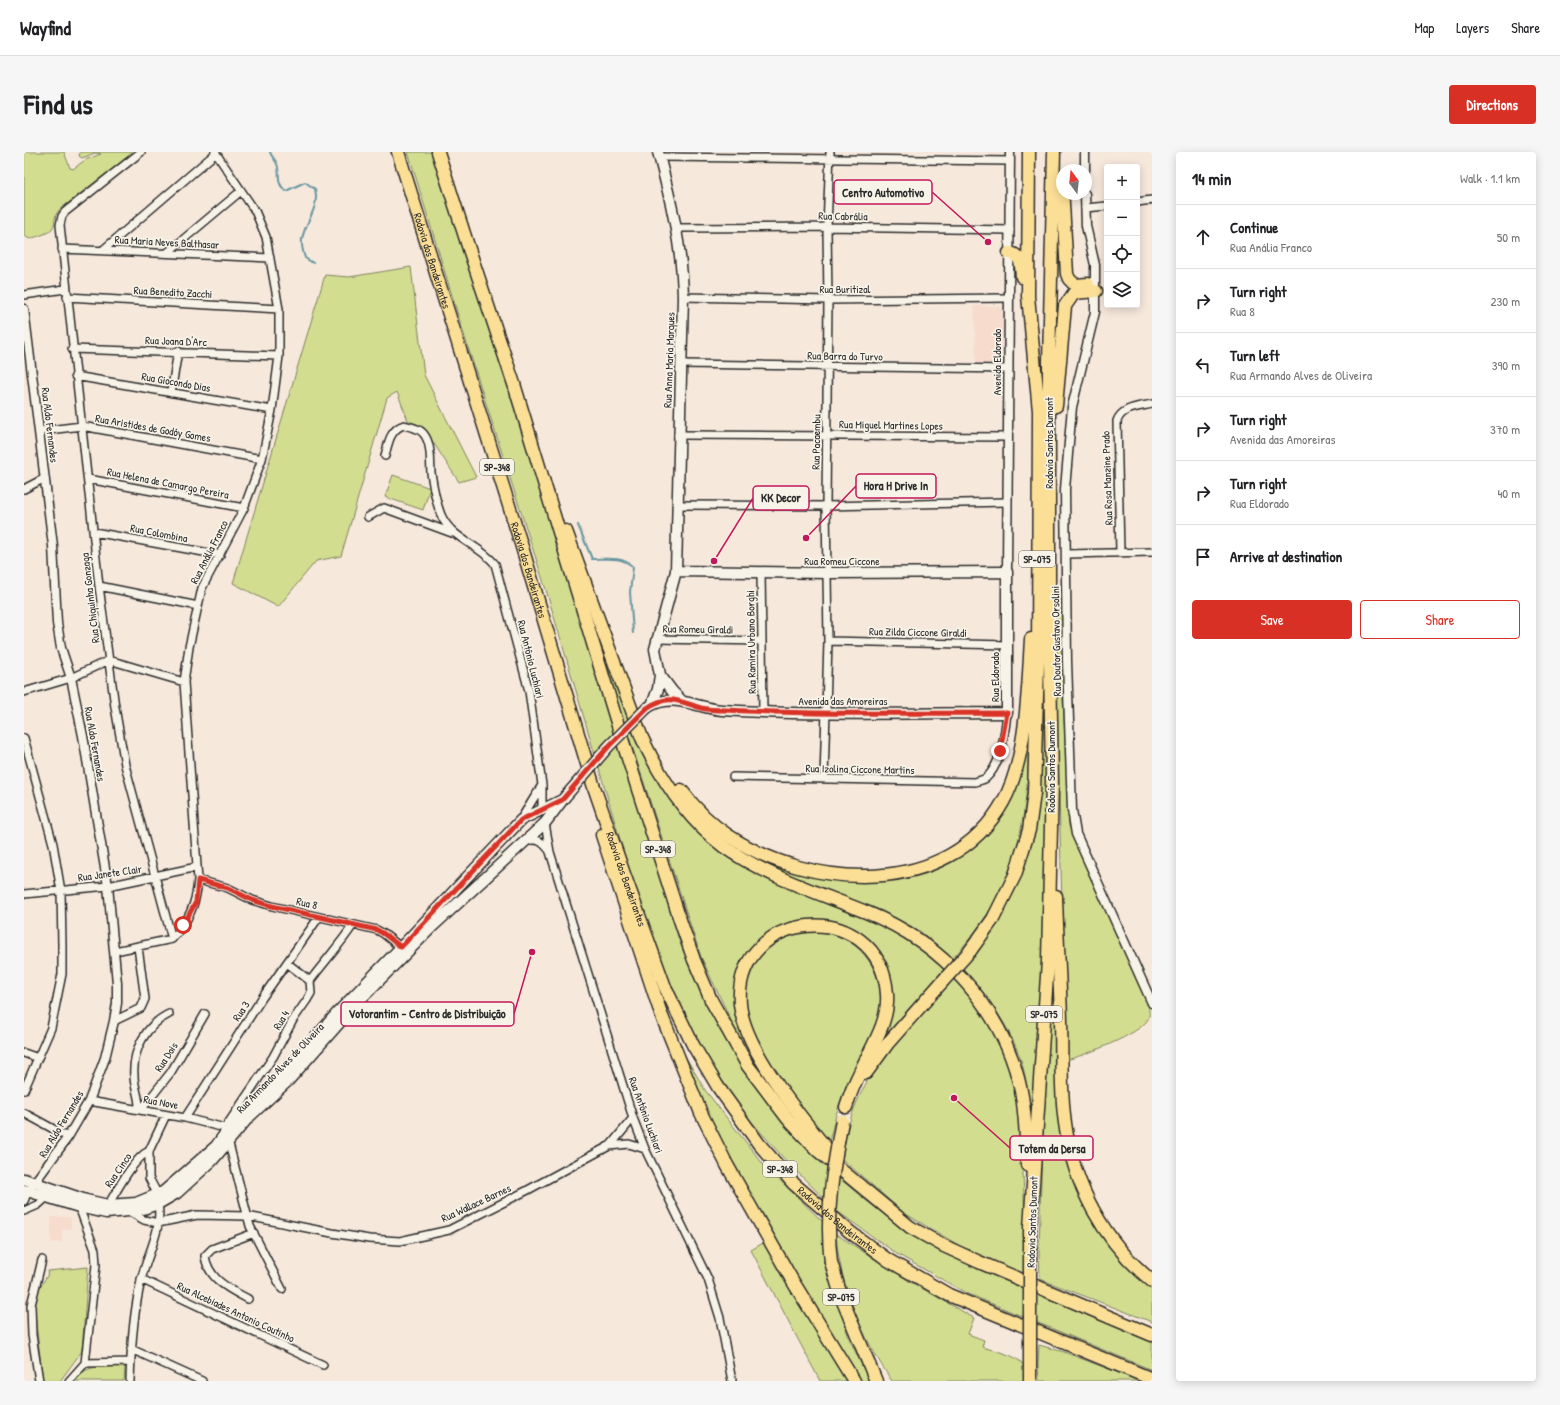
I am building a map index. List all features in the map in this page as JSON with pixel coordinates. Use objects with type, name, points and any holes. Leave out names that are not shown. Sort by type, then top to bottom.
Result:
[{"type":"highway","name":"Rodovia dos Bandeirantes","points":[[398,152],[522,547],[593,784],[652,956],[683,1025],[703,1062],[738,1116],[794,1184],[850,1232],[888,1260],[949,1295],[1152,1380]]},
{"type":"highway","name":"SP-348","points":[[438,152],[534,447],[626,752],[680,920],[702,980],[722,1022],[748,1066],[788,1119],[818,1150],[853,1181],[910,1227],[944,1246],[1022,1281],[1152,1335]]},
{"type":"highway","name":"Rodovia Santos Dumont","points":[[846,1107],[872,1063],[970,951],[993,919],[1004,899],[1020,862],[1029,830],[1035,773],[1038,662],[1039,411],[1028,296],[1029,152]]},
{"type":"highway","name":"Rodovia Santos Dumont","points":[[1030,1381],[1030,1228],[1048,961],[1052,781],[1049,354],[1054,152]]},
{"type":"highway","points":[[1060,152],[1067,274],[1069,279],[1075,284],[1096,287]]},
{"type":"highway","points":[[1009,253],[1015,255],[1019,260],[1023,284],[1028,296]]},
{"type":"highway","points":[[1049,434],[1055,410],[1065,306],[1074,293],[1096,287]]},
{"type":"highway","points":[[534,447],[632,713],[654,764],[693,818],[722,845],[761,869],[867,912],[912,935],[944,960],[971,987],[995,1023],[1016,1068],[1020,1086],[1025,1122],[1030,1228]]},
{"type":"highway","points":[[632,713],[659,760],[686,796],[714,825],[747,846],[799,868],[837,875],[878,875],[912,870],[941,860],[971,840],[995,814],[1011,786],[1017,770],[1023,735],[1032,617],[1038,590]]},
{"type":"highway","points":[[1052,781],[1056,818],[1056,908],[1064,1106],[1069,1144],[1080,1182],[1101,1223],[1123,1253],[1152,1280]]},
{"type":"highway","points":[[593,784],[603,839],[616,881],[661,1014],[701,1113],[727,1165],[788,1273],[854,1381]]},
{"type":"highway","points":[[846,1107],[854,1085],[880,1031],[886,1014],[887,996],[884,975],[880,965],[863,942],[844,930],[811,924],[788,930],[766,942],[749,964],[744,974],[741,993],[742,1015],[749,1035],[780,1089],[799,1115],[853,1181]]},
{"type":"highway","name":"SP-075","points":[[846,1107],[835,1157],[829,1208],[832,1262],[842,1299],[854,1330]]},
{"type":"highway","points":[[854,1330],[876,1381]]},
{"type":"highway","points":[[854,1330],[884,1381]]},
{"type":"main road","name":"Rua Anna Maria Marques","points":[[659,155],[677,228],[682,263],[683,297],[678,435],[679,505],[676,571]]},
{"type":"main road","name":"Rua Romeu Ciccone","points":[[676,571],[828,574],[1007,572]]},
{"type":"main road","name":"Avenida das Amoreiras","points":[[649,706],[658,689],[660,675],[655,655],[656,639],[676,571]]},
{"type":"main road","name":"Rua Eldorado","points":[[1007,572],[1007,713]]},
{"type":"main road","name":"Avenida das Amoreiras","points":[[660,675],[681,700]]},
{"type":"main road","name":"Avenida das Amoreiras","points":[[649,706],[667,700],[681,700],[707,709],[763,712],[1007,713]]},
{"type":"main road","name":"Rua Armando Alves de Oliveira","points":[[24,1179],[28,1191],[47,1192],[108,1205],[127,1205],[158,1200],[216,1146],[225,1130],[296,1060],[337,1013],[404,950],[545,823],[563,799],[609,746],[649,706]]},
{"type":"main road","name":"Rua Armando Alves de Oliveira","points":[[47,1192],[79,1207],[106,1213],[130,1212],[177,1193],[200,1173],[229,1143],[248,1118],[289,1080],[518,824],[542,809],[563,799]]},
{"type":"main road","points":[[542,809],[545,823]]},
{"type":"main road","points":[[518,824],[518,836],[524,841]]},
{"type":"street","name":"Rua Chiquinha Gonzaga","points":[[141,152],[62,216],[60,225],[65,289],[82,426],[99,586],[125,765],[141,829],[156,877],[172,939]]},
{"type":"street","name":"Rua Pacaembu","points":[[824,779],[828,641],[826,506],[828,300],[827,227],[830,152]]},
{"type":"street","name":"Avenida Eldorado","points":[[1007,572],[1010,152]]},
{"type":"street","points":[[1085,164],[1086,152]]},
{"type":"street","points":[[103,250],[215,153]]},
{"type":"street","name":"Rua Anália Franco","points":[[172,939],[183,925],[196,902],[198,880],[184,682],[188,647],[202,588],[244,508],[262,459],[272,410],[279,356],[279,309],[270,258],[260,222],[215,153]]},
{"type":"street","points":[[659,155],[830,160],[1010,161]]},
{"type":"street","points":[[167,253],[241,191]]},
{"type":"street","name":"Rua Doutor Gustavo Orsolini","points":[[1085,200],[1087,233],[1094,260],[1096,287],[1093,322],[1074,396],[1070,421],[1065,489],[1067,554],[1067,661],[1073,824],[1082,849],[1152,1003]]},
{"type":"street","points":[[1140,202],[1152,200]]},
{"type":"street","points":[[1085,208],[1104,206]]},
{"type":"street","name":"Rua Cabrália","points":[[677,228],[827,227],[1010,230]]},
{"type":"street","name":"Rua Maria Neves Balthasar","points":[[62,249],[270,258]]},
{"type":"street","points":[[24,295],[65,289]]},
{"type":"street","name":"Rua Benedito Zacchi","points":[[66,297],[279,309]]},
{"type":"street","name":"Rua Buritizal","points":[[683,297],[828,300],[1008,298]]},
{"type":"street","name":"Rua Aldo Fernandes","points":[[24,309],[53,546],[57,623],[61,648],[71,678],[83,736],[108,886],[115,951],[117,1003],[105,1058],[89,1101],[68,1137],[46,1170],[28,1191]]},
{"type":"street","name":"Rua Joana D'Arc","points":[[72,348],[279,356]]},
{"type":"street","points":[[171,393],[178,352]]},
{"type":"street","points":[[24,359],[31,367]]},
{"type":"street","name":"Rua Barra do Turvo","points":[[681,364],[827,367],[1008,368]]},
{"type":"street","name":"Rua Giocondo Dias","points":[[75,376],[272,410]]},
{"type":"street","name":"Rua Rosa Manzine Prado","points":[[1120,552],[1116,421],[1120,414],[1125,411],[1152,404]]},
{"type":"street","points":[[385,456],[389,439],[396,428],[404,425],[419,430],[424,434],[428,446],[431,474],[441,515],[453,533]]},
{"type":"street","name":"Rua Aristides de Godóy Gomes","points":[[40,431],[82,426],[262,459]]},
{"type":"street","name":"Rua Miguel Martines Lopes","points":[[678,435],[1008,437]]},
{"type":"street","points":[[24,489],[45,478]]},
{"type":"street","name":"Rua Helena de Camargo Pereira","points":[[88,479],[244,508]]},
{"type":"street","points":[[679,505],[826,506],[1007,502]]},
{"type":"street","points":[[368,517],[384,508],[453,533]]},
{"type":"street","name":"Rua Colombina","points":[[94,532],[220,555]]},
{"type":"street","name":"Rua Antônio Luchiari","points":[[453,533],[490,558],[495,564],[528,684],[542,785],[542,809]]},
{"type":"street","points":[[1067,554],[1152,552]]},
{"type":"street","name":"Rua Ramira Urbano Borghi","points":[[761,572],[763,712]]},
{"type":"street","points":[[99,586],[198,606]]},
{"type":"street","name":"Rua Romeu Giraldi","points":[[656,639],[762,641]]},
{"type":"street","name":"Rua Zilda Ciccone Giraldi","points":[[828,641],[1008,645]]},
{"type":"street","points":[[24,692],[71,678],[109,660],[184,682]]},
{"type":"street","name":"Rua Eldorado","points":[[986,778],[1000,751],[1007,713]]},
{"type":"street","points":[[24,738],[53,844],[61,891],[62,974],[51,1028],[24,1090]]},
{"type":"street","name":"Rua Izolina Ciccone Martins","points":[[733,777],[963,782],[974,782],[986,778]]},
{"type":"street","points":[[518,824],[542,785]]},
{"type":"street","name":"Rua Antônio Luchiari","points":[[545,823],[550,852],[633,1118],[645,1149],[708,1279],[720,1318],[732,1381]]},
{"type":"street","points":[[524,841],[534,839],[544,843],[550,852]]},
{"type":"street","name":"Rua Janete Clair","points":[[24,894],[108,886],[156,877],[197,867]]},
{"type":"street","name":"Rua 8","points":[[198,880],[228,888],[263,903],[368,928],[384,934],[404,950]]},
{"type":"street","name":"Rua 3","points":[[185,1118],[319,917]]},
{"type":"street","name":"Rua 4","points":[[225,1130],[273,1057],[293,1020],[311,993],[310,981],[328,956],[343,941],[353,924]]},
{"type":"street","points":[[115,951],[172,939]]},
{"type":"street","points":[[114,1021],[141,1008],[145,999],[138,947]]},
{"type":"street","points":[[287,963],[310,981]]},
{"type":"street","points":[[140,1110],[140,1100],[134,1076],[138,1048],[152,1025],[157,1020],[168,1014]]},
{"type":"street","name":"Rua Dois","points":[[140,1110],[171,1072],[205,1014]]},
{"type":"street","points":[[24,1053],[38,1058]]},
{"type":"street","name":"Rua Nove","points":[[89,1101],[185,1118],[225,1130]]},
{"type":"street","points":[[24,1114],[68,1137]]},
{"type":"street","name":"Rua Cinco","points":[[158,1200],[149,1178],[149,1151],[166,1114]]},
{"type":"street","name":"Rua Wallace Barnes","points":[[610,1146],[633,1118]]},
{"type":"street","points":[[225,1130],[247,1216],[282,1289]]},
{"type":"street","name":"Rua Wallace Barnes","points":[[130,1212],[144,1220],[158,1223],[197,1215],[247,1216],[369,1239],[385,1241],[410,1239],[449,1230],[610,1146],[629,1144],[645,1149]]},
{"type":"street","name":"Rua Cinco","points":[[108,1205],[136,1163],[143,1154],[149,1151]]},
{"type":"street","name":"Rua Aldo Fernandes","points":[[46,1170],[47,1192]]},
{"type":"street","points":[[24,1211],[38,1205],[47,1192]]},
{"type":"street","points":[[130,1381],[132,1328],[141,1279],[153,1244],[158,1223],[160,1211],[158,1200]]},
{"type":"street","points":[[69,1381],[85,1363],[96,1266],[95,1250],[79,1207]]},
{"type":"street","points":[[248,1299],[224,1287],[219,1282],[211,1271],[205,1258],[205,1253],[254,1233]]},
{"type":"street","points":[[39,1381],[31,1306],[42,1260]]},
{"type":"street","name":"Rua Alcebiades Antonio Coutinho","points":[[141,1279],[322,1365]]},
{"type":"street","points":[[131,1349],[202,1381]]},
{"type":"street","points":[[85,1363],[131,1362]]},
{"type":"shaded area","points":[[974,306],[998,306],[1002,308],[1003,352],[1000,364],[976,363]]},
{"type":"shaded area","points":[[51,1217],[71,1217],[71,1229],[62,1229],[62,1242],[51,1243]]},
{"type":"green space","points":[[24,152],[64,152],[70,168],[73,169],[85,160],[101,154],[95,153],[82,158],[79,156],[80,152],[134,152],[59,210],[53,227],[49,231],[30,239],[24,236]]},
{"type":"green space","points":[[408,152],[433,152],[463,251],[535,471],[680,943],[705,1001],[730,1047],[754,1084],[781,1118],[810,1150],[842,1180],[876,1208],[912,1233],[949,1255],[1152,1340],[1152,1370],[966,1293],[897,1254],[837,1211],[788,1163],[743,1112],[707,1057],[673,992],[627,863],[547,593],[466,341]]},
{"type":"green space","points":[[411,267],[424,375],[476,477],[459,482],[427,433],[409,423],[397,392],[387,398],[341,556],[316,561],[278,607],[233,583],[325,275],[349,277]]},
{"type":"green space","points":[[393,475],[430,488],[423,510],[385,497]]},
{"type":"green space","points":[[1054,599],[1063,600],[1063,697],[1069,826],[1147,1001],[1149,1012],[1149,1017],[1143,1025],[1123,1038],[1111,1044],[1066,1060]]},
{"type":"green space","points":[[1045,600],[1047,788],[1043,978],[1033,1114],[1031,1115],[1023,1067],[1013,1040],[990,1001],[962,968],[1025,861]]},
{"type":"green space","points":[[594,623],[630,717],[701,833],[895,932],[923,951],[944,969],[881,1040],[890,1009],[892,996],[888,972],[879,953],[866,938],[850,928],[831,921],[812,919],[793,922],[774,930],[758,943],[736,984],[735,992],[738,1010],[744,1030],[759,1067],[741,1037],[739,1037],[701,957],[630,740],[621,719]]},
{"type":"green space","points":[[1026,739],[1029,740],[1025,803],[1021,831],[1014,858],[1004,883],[991,908],[974,934],[952,959],[920,931],[882,911],[780,871],[724,840],[801,871],[917,872],[991,824]]},
{"type":"green space","points":[[816,931],[842,937],[856,946],[865,955],[877,976],[881,1001],[876,1026],[848,1081],[837,1112],[828,1145],[792,1097],[767,1060],[750,1023],[746,1006],[747,988],[750,976],[763,953],[769,947],[783,939]]},
{"type":"green space","points":[[1054,945],[1073,1175],[1152,1286],[1152,1322],[1040,1279],[1039,1249],[1043,1111]]},
{"type":"green space","points":[[955,976],[974,999],[993,1029],[1015,1083],[1022,1146],[1027,1276],[960,1246],[904,1213],[842,1159],[847,1131],[854,1108],[879,1061]]},
{"type":"green space","points":[[681,1049],[705,1090],[763,1164],[824,1223],[831,1282],[849,1338],[869,1381],[859,1381],[753,1202],[710,1122]]},
{"type":"green space","points":[[836,1234],[909,1281],[974,1318],[968,1334],[984,1340],[982,1347],[1011,1356],[1021,1362],[1025,1367],[1025,1381],[892,1381],[871,1347],[854,1311],[842,1273]]},
{"type":"green space","points":[[763,1243],[847,1381],[820,1381],[751,1250]]},
{"type":"green space","points":[[88,1267],[82,1351],[60,1381],[43,1381],[34,1307],[38,1290],[47,1276],[48,1271]]},
{"type":"green space","points":[[1039,1345],[1064,1352],[1140,1381],[1039,1381]]},
{"type":"green space","points":[[125,1366],[124,1381],[73,1381],[84,1371],[96,1367]]},
{"type":"waterway","points":[[270,152],[277,164],[279,182],[286,191],[305,182],[315,189],[316,202],[302,242],[302,249],[305,258],[313,263]]},
{"type":"waterway","points":[[578,525],[592,559],[619,560],[629,563],[633,567],[630,592],[633,633]]},
{"type":"place","name":"Centro Automotivo","points":[[988,242]]},
{"type":"place","name":"Hora H Drive In","points":[[806,538]]},
{"type":"place","name":"KK Decor","points":[[714,561]]},
{"type":"place","name":"Votorantim - Centro de Distribuição","points":[[532,952]]},
{"type":"place","name":"Totem da Dersa","points":[[954,1098]]},
{"type":"route","points":[[183,925],[196,902],[198,880],[228,888],[252,900],[272,906],[377,930],[401,947],[521,820],[537,810],[562,800],[609,746],[647,708],[667,700],[681,700],[707,709],[763,712],[1007,713],[1004,738],[1000,751]]}]
